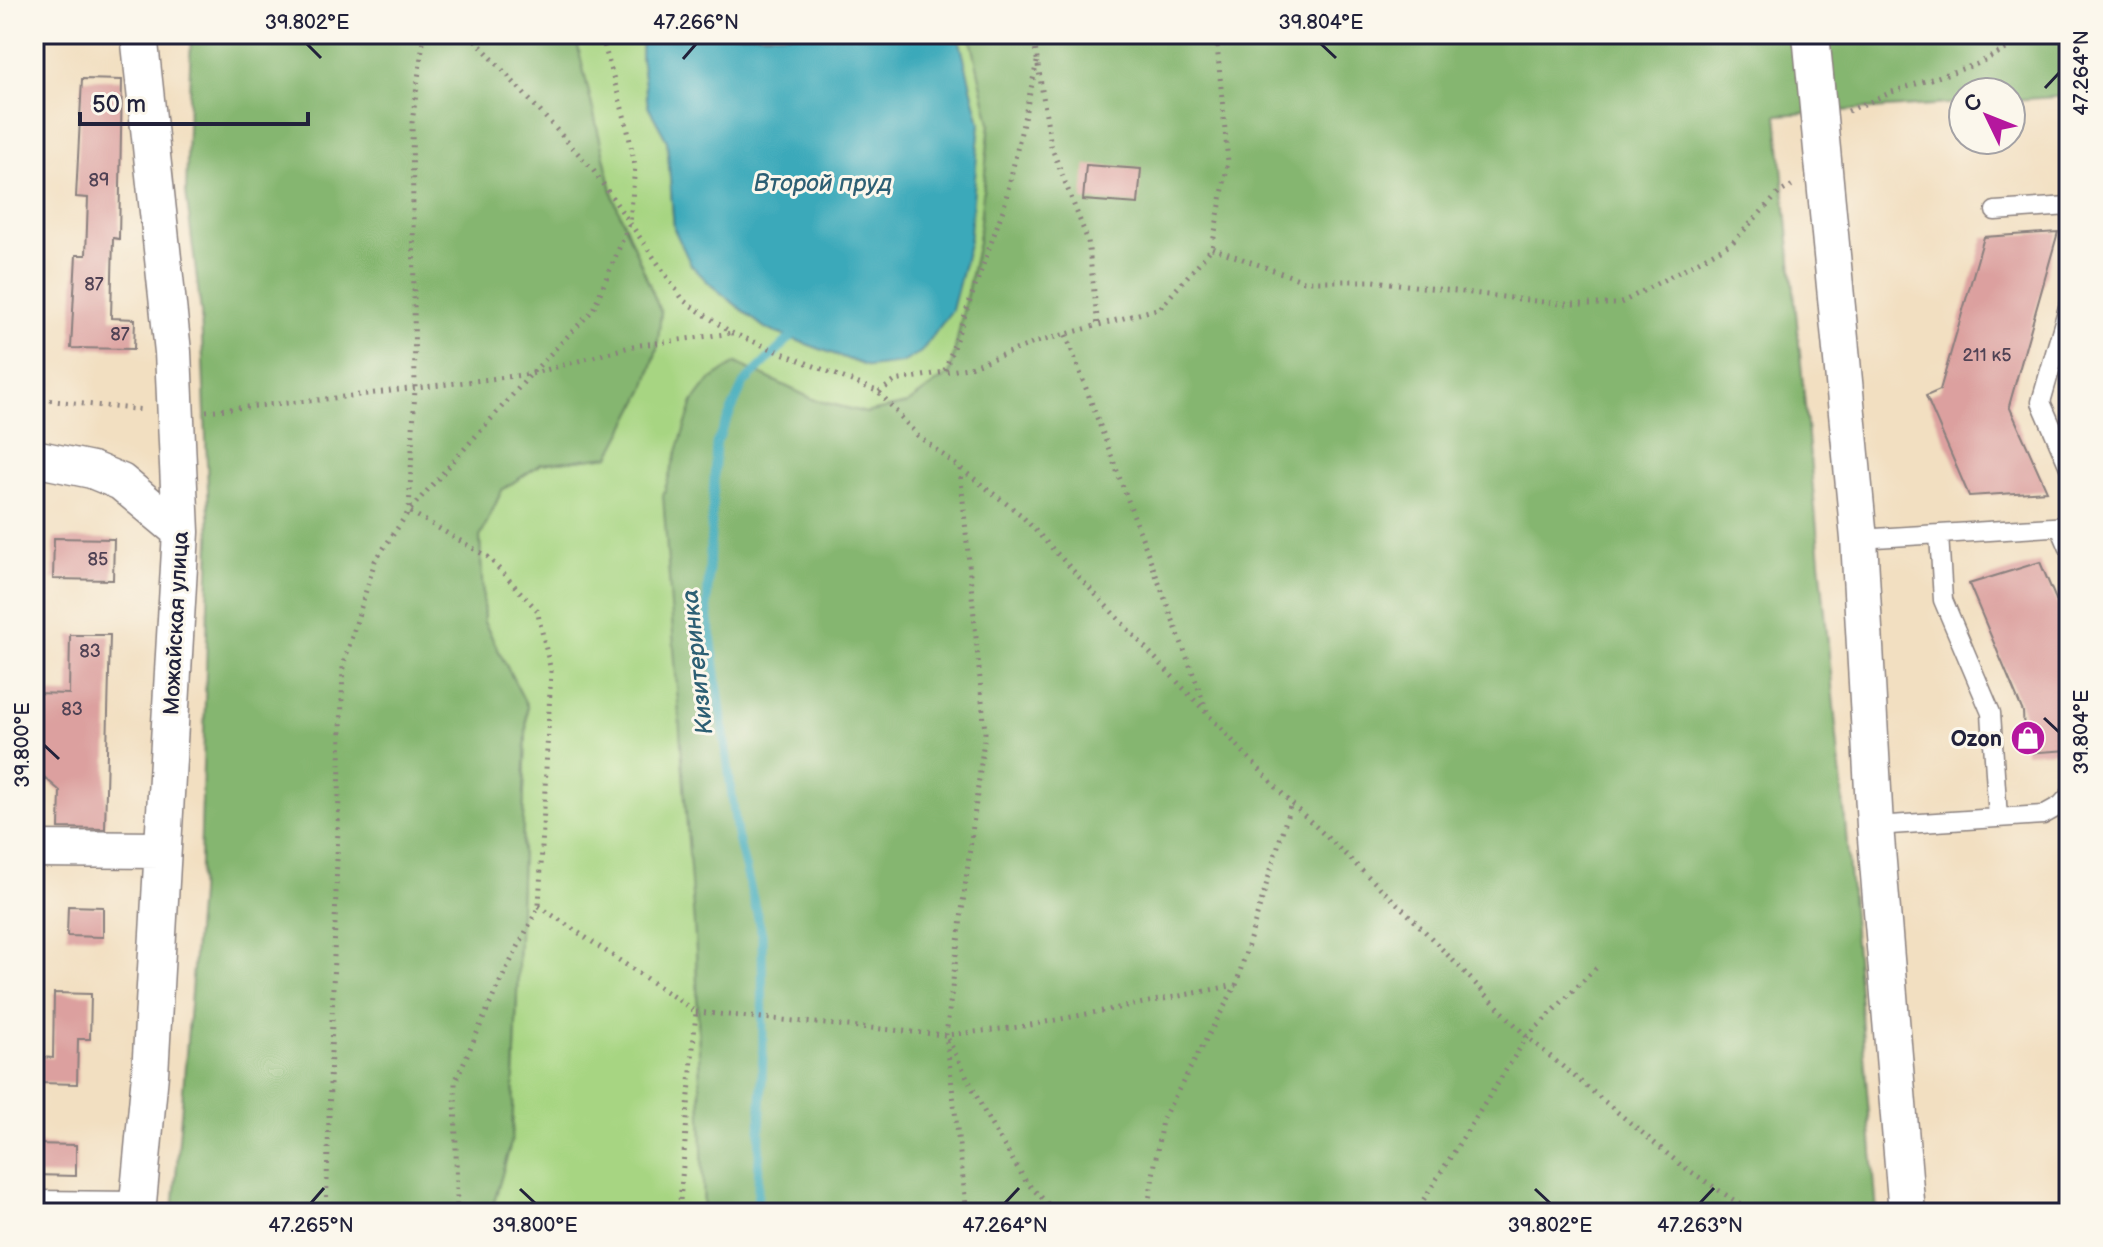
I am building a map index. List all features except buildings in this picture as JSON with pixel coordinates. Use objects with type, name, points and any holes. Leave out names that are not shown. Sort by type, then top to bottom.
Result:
[{"type":"street","name":"Можайская улица","points":[[138,1212],[150,1074],[181,532],[173,352],[139,34]]},
{"type":"street","points":[[1811,34],[1859,539],[1875,826],[1907,1213]]},
{"type":"street","points":[[34,458],[92,470],[121,482],[181,532]]},
{"type":"street","points":[[34,849],[161,850]]},
{"type":"street","points":[[34,1209],[138,1212]]},
{"type":"lane","points":[[1995,211],[2069,206]]},
{"type":"lane","points":[[2069,304],[2041,402],[2069,467]]},
{"type":"lane","points":[[1859,539],[2064,526],[2069,548]]},
{"type":"lane","points":[[1939,534],[1943,600],[1991,713],[1998,818]]},
{"type":"lane","points":[[1875,826],[2043,815],[2061,805],[2069,796]]},
{"type":"path","points":[[409,511],[415,388],[412,123],[424,34]]},
{"type":"path","points":[[470,34],[593,170],[684,301],[732,333],[879,392],[917,435],[1020,514],[1291,803],[1410,916],[1527,1037],[1681,1165],[1753,1213]]},
{"type":"path","points":[[326,1213],[343,666],[375,561],[409,511],[531,374],[593,310],[630,222],[635,166],[601,34]]},
{"type":"path","points":[[1033,34],[1051,146],[1088,241],[1098,326]]},
{"type":"path","points":[[879,392],[895,381],[967,368],[1160,308],[1212,248],[1228,162],[1216,34]]},
{"type":"path","points":[[1818,125],[1892,92],[1977,64],[2035,34]]},
{"type":"path","points":[[944,371],[1004,207],[1037,62]]},
{"type":"path","points":[[1212,248],[1304,281],[1374,281],[1560,304],[1619,304],[1732,243],[1779,193],[1822,170]]},
{"type":"path","points":[[34,399],[177,414],[531,374],[633,346],[732,333]]},
{"type":"path","points":[[1066,335],[1208,716]]},
{"type":"path","points":[[960,468],[985,732],[946,1035],[967,1213]]},
{"type":"path","points":[[409,511],[488,557],[537,610],[551,671],[539,906],[499,984],[455,1082],[457,1213]]},
{"type":"path","points":[[1147,1213],[1162,1120],[1236,985],[1291,803]]},
{"type":"path","points":[[539,906],[696,1012],[946,1035],[1020,1027],[1236,985]]},
{"type":"path","points":[[1415,1213],[1527,1037],[1598,966]]},
{"type":"path","points":[[679,1213],[696,1012]]},
{"type":"path","points":[[946,1035],[1027,1183],[1057,1213]]},
{"type":"green space","points":[[191,34],[575,34],[614,199],[661,313],[657,349],[645,389],[610,456],[541,464],[502,490],[480,537],[484,622],[527,706],[512,1139],[491,1213],[173,1213],[199,894],[210,540],[201,312],[186,192]]},
{"type":"green space","points":[[575,34],[642,34],[641,57],[648,106],[667,141],[674,228],[692,265],[711,285],[766,329],[869,367],[974,178],[980,123],[958,34],[970,34],[990,123],[978,242],[950,373],[907,404],[866,413],[815,400],[736,363],[696,952],[704,1213],[491,1213],[512,1139],[527,706],[484,622],[480,537],[502,490],[541,464],[610,456],[661,313],[614,199]]},
{"type":"green space","points":[[970,34],[2069,34],[2069,96],[2027,99],[2027,76],[1947,76],[1947,104],[1777,115],[1845,820],[1877,1213],[704,1213],[696,952],[663,495],[693,402],[710,380],[736,363],[815,400],[866,413],[907,404],[950,373],[978,242],[990,123]]},
{"type":"water","name":"Второй пруд","points":[[642,34],[958,34],[980,123],[969,244],[952,310],[921,352],[902,363],[869,367],[766,329],[691,265],[674,229],[667,141],[648,106],[641,57]]},
{"type":"waterway","name":"Кизитеринка","points":[[757,1213],[763,1052],[762,934],[737,835],[707,604],[716,444],[744,383],[791,337],[790,325]]},
{"type":"place","name":"Ozon","points":[[2028,738]]}]
